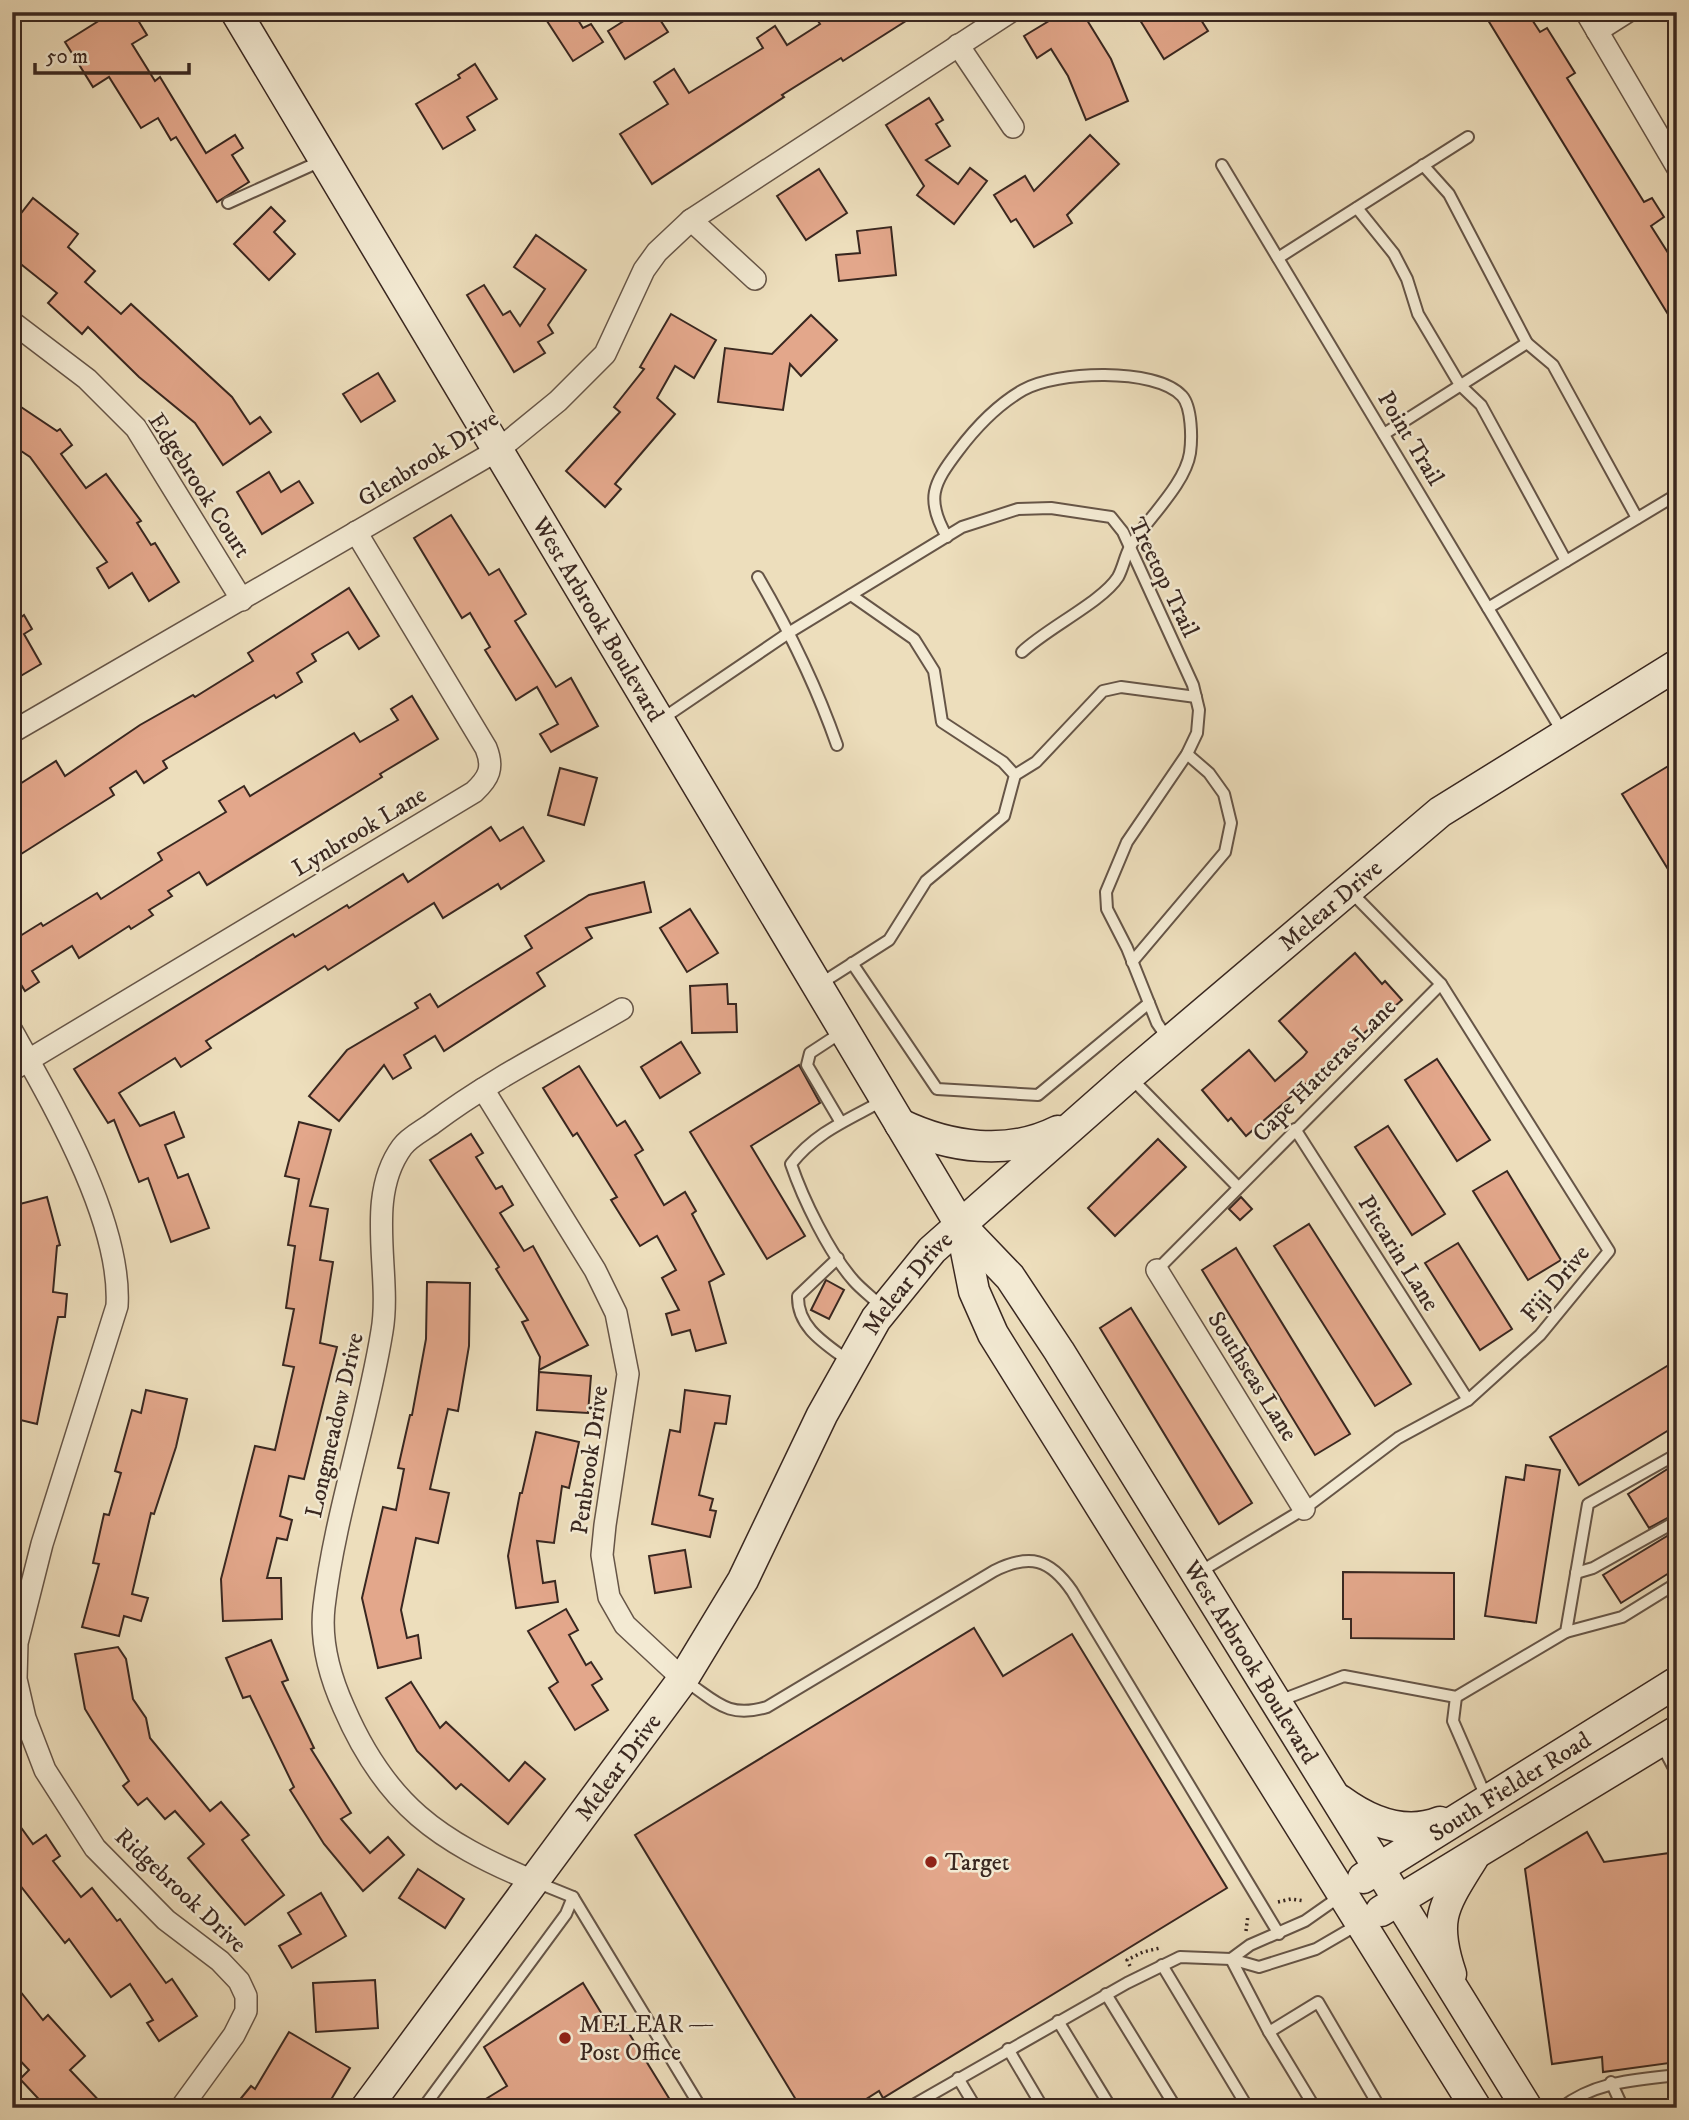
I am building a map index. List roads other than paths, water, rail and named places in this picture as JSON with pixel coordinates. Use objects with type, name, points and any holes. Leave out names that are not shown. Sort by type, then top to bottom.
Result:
[{"type":"street","name":"West Arbrook Boulevard","points":[[236,12],[961,1226],[1010,1277],[1198,1573],[1397,1901],[1527,2108]]},
{"type":"street","name":"Glenbrook Drive","points":[[12,732],[498,450],[558,401],[605,354],[645,270],[657,252],[691,220],[1010,12]]},
{"type":"street","points":[[1586,12],[1677,167]]},
{"type":"street","points":[[1597,31],[1627,12]]},
{"type":"street","points":[[958,45],[1013,127]]},
{"type":"street","points":[[691,220],[755,279]]},
{"type":"street","name":"Edgebrook Court","points":[[12,322],[87,379],[136,428],[242,600]]},
{"type":"street","name":"Lynbrook Lane","points":[[21,1065],[474,792],[487,780],[492,762],[486,748],[356,532]]},
{"type":"street","name":"Melear Drive","points":[[366,2108],[683,1679],[743,1580],[822,1415],[851,1364],[884,1309],[932,1250],[1074,1123],[1347,888],[1440,812],[1563,733],[1677,665]]},
{"type":"street","name":"Longmeadow Drive","points":[[533,1881],[477,1857],[435,1829],[392,1791],[374,1770],[332,1681],[325,1645],[323,1609],[344,1490],[378,1356],[384,1318],[384,1201],[390,1173],[403,1146],[483,1089],[622,1009]]},
{"type":"street","name":"Ridgebrook Drive","points":[[12,1031],[21,1065],[68,1131],[113,1250],[118,1281],[117,1306],[42,1544],[17,1643],[16,1679],[25,1718],[45,1770],[95,1848],[166,1920],[220,1961],[239,1981],[246,1996],[246,2011],[234,2035],[181,2108]]},
{"type":"street","name":"Penbrook Drive","points":[[483,1089],[595,1270],[616,1313],[628,1374],[602,1555],[609,1597],[625,1625],[683,1679]]},
{"type":"street","points":[[893,1112],[928,1137],[963,1146],[1037,1142],[1074,1123]]},
{"type":"street","name":"West Arbrook Boulevard","points":[[961,1226],[974,1291],[993,1334],[1363,1922],[1476,2108]]},
{"type":"street","name":"Southseas Lane","points":[[1157,1270],[1304,1509]]},
{"type":"street","name":"South Fielder Road","points":[[1344,1893],[1377,1867],[1677,1682]]},
{"type":"street","name":"South Fielder Road","points":[[1363,1922],[1668,1736]]},
{"type":"street","points":[[1333,1795],[1370,1819],[1387,1826],[1432,1825],[1475,1806]]},
{"type":"street","points":[[1460,2001],[1444,1953],[1443,1915],[1445,1903],[1477,1851]]},
{"type":"lane","points":[[1278,258],[1468,137]]},
{"type":"lane","points":[[228,203],[324,159]]},
{"type":"lane","name":"Point Trail","points":[[1222,165],[1563,733]]},
{"type":"lane","points":[[1423,165],[1449,194],[1527,343],[1553,365],[1637,518]]},
{"type":"lane","points":[[1357,208],[1394,254],[1407,279],[1418,314],[1460,385],[1481,405],[1566,561]]},
{"type":"lane","points":[[1384,434],[1527,343]]},
{"type":"lane","points":[[947,537],[937,519],[933,499],[935,486],[943,471],[990,414],[1026,388],[1068,376],[1110,374],[1164,386],[1182,397],[1187,405],[1189,456],[1175,485],[1130,548],[1117,578],[1094,600],[1039,636],[1023,652]]},
{"type":"lane","points":[[1488,608],[1671,498]]},
{"type":"lane","name":"Treetop Trail","points":[[660,721],[790,632],[947,537],[993,515],[1018,509],[1051,508],[1111,517],[1130,548],[1196,697],[1199,710],[1197,733],[1187,754],[1127,842],[1106,891],[1107,909],[1157,1023],[1170,1041]]},
{"type":"lane","points":[[758,577],[790,632],[817,687],[837,745]]},
{"type":"lane","points":[[851,595],[914,639],[934,671],[942,722],[1003,762],[1015,775]]},
{"type":"lane","points":[[817,985],[889,940],[926,881],[1004,816],[1015,775],[1036,762],[1103,691],[1121,687],[1196,697]]},
{"type":"lane","points":[[1132,962],[1225,852],[1231,823],[1224,794],[1209,773],[1187,754]]},
{"type":"lane","name":"Fiji Drive","points":[[1198,1573],[1304,1509],[1398,1438],[1468,1400],[1541,1335],[1609,1251],[1441,984],[1347,888]]},
{"type":"lane","points":[[852,963],[937,1089],[1038,1095],[1149,1003]]},
{"type":"lane","name":"Cape Hatteras Lane","points":[[1157,1270],[1237,1186],[1441,984]]},
{"type":"lane","points":[[840,1121],[807,1065],[810,1053],[845,1031]]},
{"type":"lane","points":[[1129,1076],[1237,1186]]},
{"type":"lane","points":[[884,1309],[853,1280],[838,1258],[798,1185],[791,1164],[804,1147],[840,1121],[893,1112]]},
{"type":"lane","name":"Pitcarin Lane","points":[[1295,1129],[1468,1400]]},
{"type":"lane","points":[[838,1258],[798,1296],[798,1311],[814,1336],[851,1364]]},
{"type":"lane","points":[[1566,1632],[1588,1504],[1677,1454]]},
{"type":"lane","points":[[1576,1573],[1593,1568],[1677,1521]]},
{"type":"lane","points":[[683,1679],[730,1710],[746,1713],[767,1707],[994,1571],[1011,1563],[1045,1563],[1060,1575],[1072,1591],[1279,1934]]},
{"type":"lane","points":[[1277,1702],[1344,1676],[1456,1697],[1566,1632],[1622,1617],[1677,1583]]},
{"type":"lane","points":[[1456,1697],[1453,1721],[1475,1806]]},
{"type":"lane","points":[[1668,1736],[1677,1773]]},
{"type":"lane","points":[[533,1881],[573,1897],[701,2108]]},
{"type":"lane","points":[[1231,1959],[1250,1945],[1305,1921],[1344,1893]]},
{"type":"lane","points":[[423,2108],[566,1914],[573,1897]]},
{"type":"lane","points":[[908,2108],[1106,1994],[1180,1957],[1231,1959],[1259,1968],[1316,1949],[1363,1922]]},
{"type":"lane","points":[[1231,1959],[1269,2032],[1315,2108]]},
{"type":"lane","points":[[1162,1965],[1248,2108]]},
{"type":"lane","points":[[1106,1994],[1176,2108]]},
{"type":"lane","points":[[1269,2032],[1318,2002],[1380,2108]]},
{"type":"lane","points":[[1058,2021],[1111,2108]]},
{"type":"lane","points":[[1008,2049],[1043,2108]]},
{"type":"lane","points":[[1562,2108],[1590,2090],[1611,2082],[1677,2075]]},
{"type":"lane","points":[[958,2078],[976,2108]]},
{"type":"lane","points":[[1611,2082],[1623,2108]]},
{"type":"place","name":"Target","points":[[931,1862]]},
{"type":"place","name":"MELEAR — Post Office","points":[[565,2038]]}]
